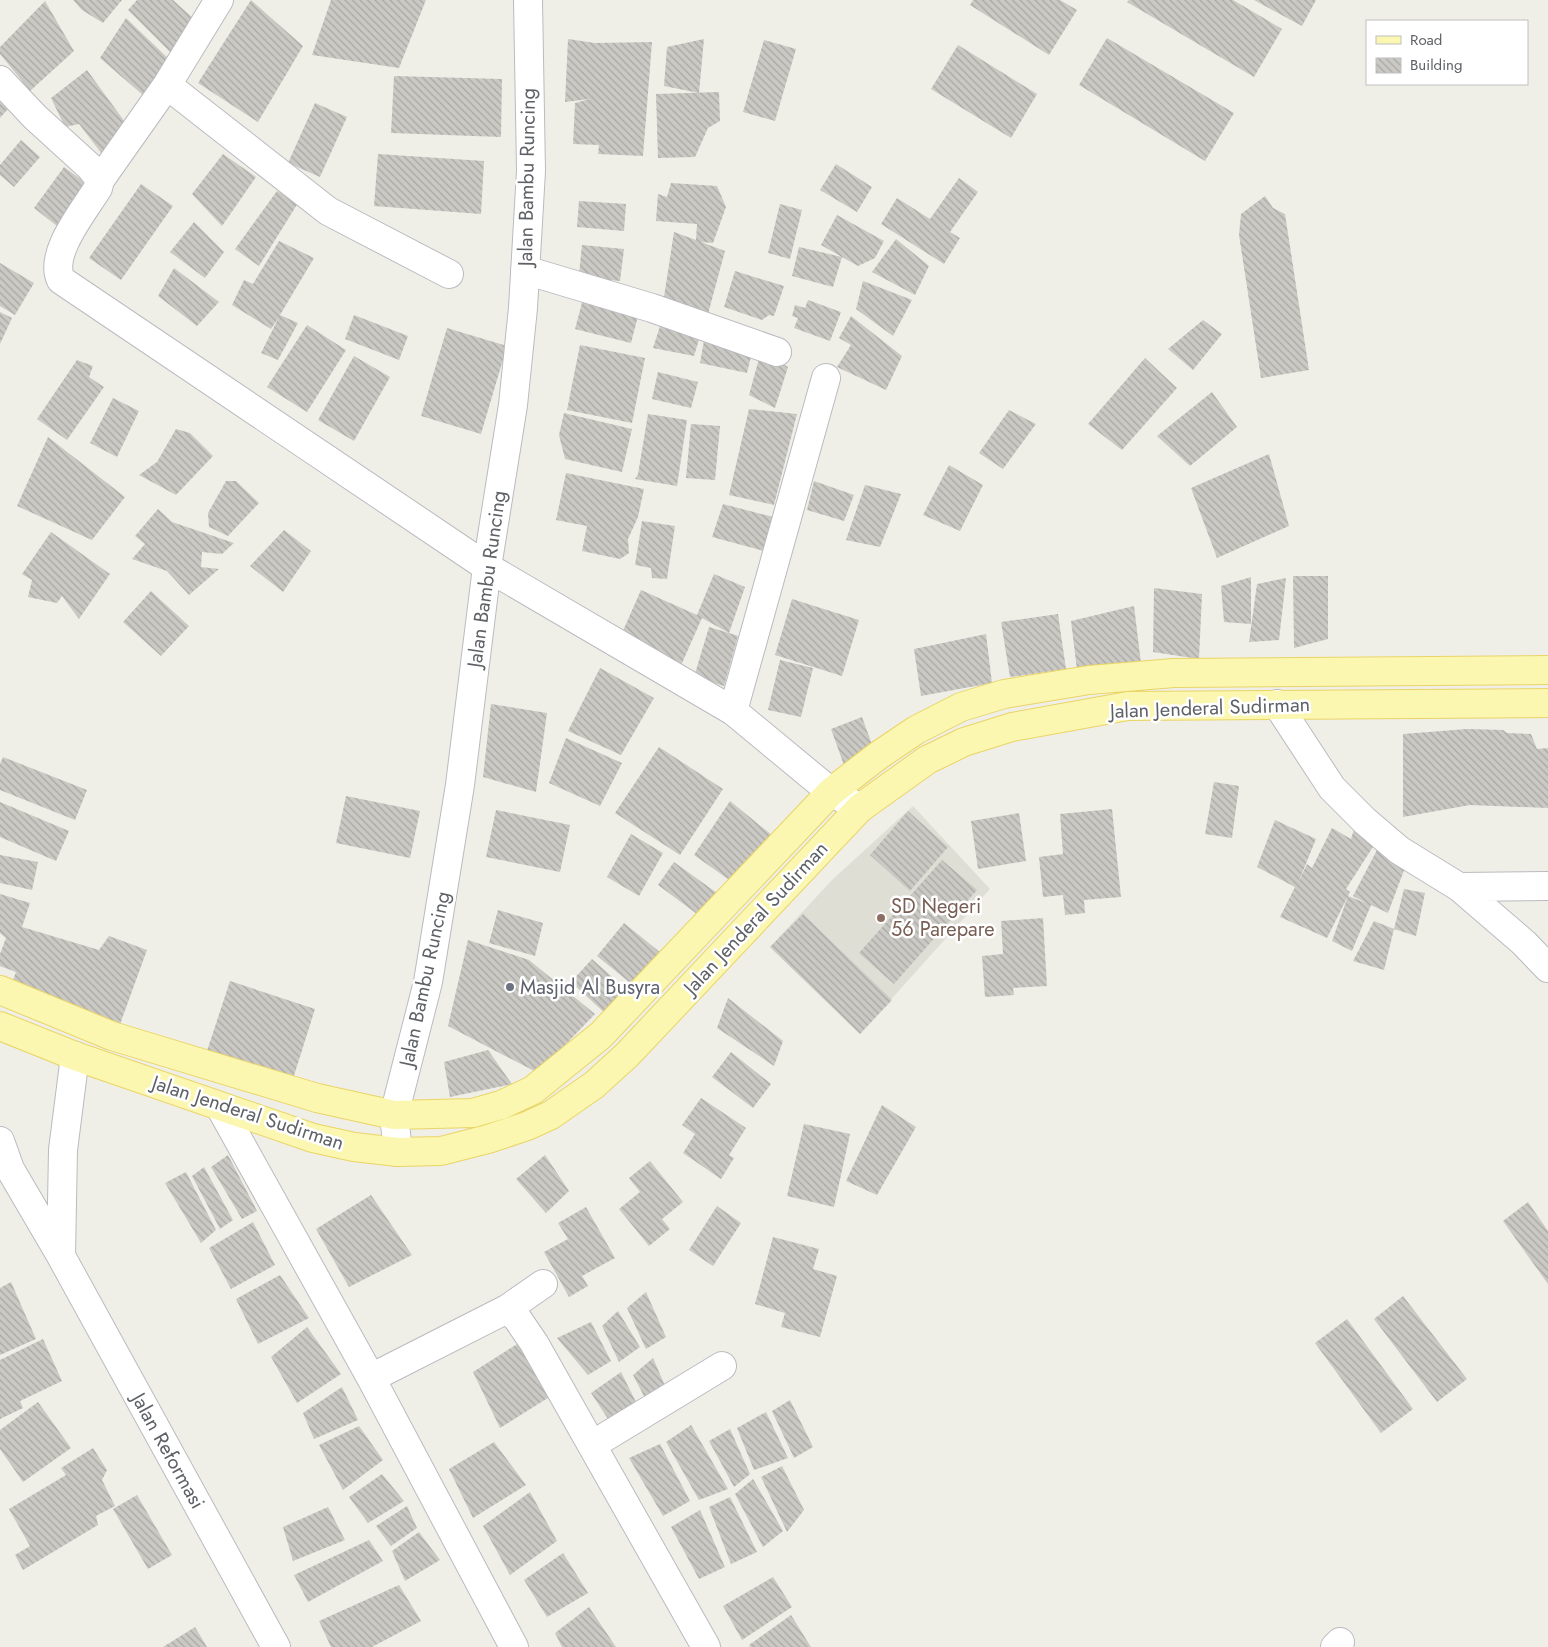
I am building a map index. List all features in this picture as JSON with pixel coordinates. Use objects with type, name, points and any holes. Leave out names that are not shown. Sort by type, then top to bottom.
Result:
[{"type":"main road","name":"Jalan Jenderal Sudirman","points":[[0,990],[112,1036],[307,1095],[394,1115],[473,1113],[502,1104],[533,1090],[601,1035],[831,792],[878,755],[916,730],[961,707],[1004,694],[1089,680],[1174,673],[1548,670]]},
{"type":"main road","name":"Jalan Jenderal Sudirman","points":[[0,1026],[75,1056],[313,1138],[354,1147],[398,1152],[441,1151],[526,1126],[551,1115],[594,1085],[627,1055],[860,808],[927,760],[964,742],[1012,727],[1128,706],[1548,703]]},
{"type":"street","points":[[219,0],[167,85],[100,180],[98,188],[63,245],[58,260],[57,272],[61,280],[487,568],[733,711],[831,792],[860,808]]},
{"type":"street","name":"Jalan Bambu Runcing","points":[[398,1152],[394,1115],[428,982],[460,785],[487,568],[514,405],[531,171],[528,0]]},
{"type":"street","points":[[0,80],[35,117],[92,168],[100,180]]},
{"type":"street","points":[[167,85],[328,211],[449,274]]},
{"type":"street","points":[[525,270],[652,308],[777,352]]},
{"type":"street","points":[[733,711],[826,378]]},
{"type":"street","points":[[1277,704],[1332,788],[1358,814],[1399,850],[1460,888],[1524,943],[1548,968]]},
{"type":"street","points":[[1460,888],[1548,886]]},
{"type":"street","points":[[61,1256],[63,1150],[75,1056]]},
{"type":"street","points":[[220,1107],[371,1378],[514,1647]]},
{"type":"street","name":"Jalan Reformasi","points":[[0,1141],[10,1169],[61,1256],[276,1647]]},
{"type":"street","points":[[371,1378],[507,1309],[543,1284]]},
{"type":"street","points":[[507,1309],[530,1336],[706,1647]]},
{"type":"street","points":[[592,1445],[722,1366]]},
{"type":"shaded area","name":"SD Negeri 56 Parepare","points":[[913,806],[990,889],[860,1034],[770,947],[831,881]]},
{"type":"building","points":[[73,0],[122,0],[103,23],[82,10]]},
{"type":"building","points":[[137,0],[173,0],[195,20],[171,53],[128,10]]},
{"type":"building","points":[[251,0],[303,46],[258,122],[198,83]]},
{"type":"building","points":[[331,0],[426,0],[399,68],[312,55]]},
{"type":"building","points":[[973,0],[1060,0],[1077,10],[1049,55],[970,5]]},
{"type":"building","points":[[1129,0],[1233,0],[1282,29],[1254,77],[1127,2]]},
{"type":"building","points":[[1254,0],[1316,0],[1302,26]]},
{"type":"building","points":[[45,1],[74,51],[30,91],[0,54],[0,47]]},
{"type":"building","points":[[126,18],[172,62],[144,96],[100,58]]},
{"type":"building","points":[[1107,38],[1234,113],[1205,161],[1079,85]]},
{"type":"building","points":[[568,39],[595,43],[652,42],[643,156],[598,154],[599,145],[573,144],[575,103],[590,99],[565,102]]},
{"type":"building","points":[[704,39],[699,93],[664,86],[667,47]]},
{"type":"building","points":[[764,40],[796,49],[775,121],[743,112]]},
{"type":"building","points":[[958,45],[1037,94],[1011,138],[931,89]]},
{"type":"building","points":[[87,70],[133,133],[102,154],[79,124],[65,127],[51,98]]},
{"type":"building","points":[[394,76],[502,79],[501,137],[391,133]]},
{"type":"building","points":[[719,92],[720,121],[708,128],[695,157],[658,158],[656,94]]},
{"type":"building","points":[[0,102],[8,109],[0,118]]},
{"type":"building","points":[[315,103],[347,117],[320,177],[288,163]]},
{"type":"building","points":[[21,140],[40,157],[14,187],[0,175],[0,165]]},
{"type":"building","points":[[223,154],[256,177],[222,226],[192,194]]},
{"type":"building","points":[[378,154],[484,161],[481,214],[374,206]]},
{"type":"building","points":[[836,164],[872,187],[857,212],[820,190]]},
{"type":"building","points":[[64,167],[93,188],[62,230],[34,208]]},
{"type":"building","points":[[959,178],[978,192],[950,232],[960,238],[944,264],[881,224],[897,198],[930,219]]},
{"type":"building","points":[[671,183],[717,186],[726,207],[713,243],[701,242],[725,251],[708,314],[664,297],[674,232],[696,240],[697,224],[656,221],[658,194],[667,197]]},
{"type":"building","points":[[141,184],[173,206],[121,280],[89,258]]},
{"type":"building","points":[[277,191],[298,203],[259,266],[235,249]]},
{"type":"building","points":[[1265,196],[1273,208],[1285,214],[1309,370],[1261,378],[1239,235],[1241,214]]},
{"type":"building","points":[[579,201],[626,204],[624,231],[577,227]]},
{"type":"building","points":[[780,204],[802,210],[790,259],[768,253]]},
{"type":"building","points":[[837,215],[884,241],[875,258],[858,266],[821,245]]},
{"type":"building","points":[[194,222],[224,252],[205,278],[170,252]]},
{"type":"building","points":[[896,239],[929,266],[915,295],[872,272]]},
{"type":"building","points":[[279,241],[314,258],[280,315],[298,323],[278,360],[261,353],[279,317],[271,329],[232,305],[244,280],[253,284]]},
{"type":"building","points":[[582,245],[624,249],[620,281],[589,278],[581,271],[579,274]]},
{"type":"building","points":[[799,247],[842,257],[833,287],[792,276]]},
{"type":"building","points":[[0,263],[34,283],[15,315],[0,306]]},
{"type":"building","points":[[174,268],[219,302],[197,326],[158,296]]},
{"type":"building","points":[[735,271],[784,286],[774,316],[769,315],[762,320],[724,307]]},
{"type":"building","points":[[863,281],[912,300],[893,336],[856,309]]},
{"type":"building","points":[[583,299],[639,312],[631,343],[575,329]]},
{"type":"building","points":[[808,300],[841,312],[830,341],[794,328],[798,318],[792,316],[795,305],[805,308]]},
{"type":"building","points":[[0,312],[12,318],[0,344]]},
{"type":"building","points":[[354,315],[408,336],[399,360],[345,339]]},
{"type":"building","points":[[851,316],[902,356],[886,390],[837,367],[851,345],[839,338]]},
{"type":"building","points":[[662,320],[701,333],[694,356],[653,348]]},
{"type":"building","points":[[1203,320],[1222,334],[1193,370],[1168,349]]},
{"type":"building","points":[[307,325],[346,350],[307,412],[267,387]]},
{"type":"building","points":[[447,328],[507,346],[481,434],[421,416]]},
{"type":"building","points":[[705,335],[753,348],[747,373],[700,363]]},
{"type":"building","points":[[580,345],[645,358],[632,423],[567,410]]},
{"type":"building","points":[[761,351],[788,367],[775,408],[749,395]]},
{"type":"building","points":[[354,356],[390,377],[354,441],[318,420]]},
{"type":"building","points":[[1145,358],[1177,388],[1122,450],[1088,424]]},
{"type":"building","points":[[77,360],[93,366],[89,377],[104,387],[67,440],[37,419]]},
{"type":"building","points":[[658,372],[698,382],[691,408],[652,399]]},
{"type":"building","points":[[1212,392],[1237,427],[1190,466],[1157,436]]},
{"type":"building","points":[[113,398],[139,411],[117,457],[90,443]]},
{"type":"building","points":[[749,409],[797,414],[774,505],[729,495]]},
{"type":"building","points":[[1009,410],[1036,424],[1003,469],[979,453]]},
{"type":"building","points":[[564,413],[632,429],[622,472],[565,459],[559,435]]},
{"type":"building","points":[[648,414],[687,420],[677,486],[635,479],[638,474]]},
{"type":"building","points":[[691,424],[720,426],[715,480],[686,478]]},
{"type":"building","points":[[176,429],[190,433],[213,456],[176,495],[139,475],[157,462]]},
{"type":"building","points":[[48,437],[125,497],[92,540],[17,506]]},
{"type":"building","points":[[1269,454],[1289,526],[1217,558],[1191,488]]},
{"type":"building","points":[[949,465],[983,485],[960,531],[923,515]]},
{"type":"building","points":[[566,473],[644,489],[638,517],[628,539],[629,553],[620,559],[582,551],[587,526],[556,520]]},
{"type":"building","points":[[226,481],[236,481],[259,503],[228,536],[209,527],[208,513]]},
{"type":"building","points":[[814,481],[854,495],[844,521],[807,510]]},
{"type":"building","points":[[865,485],[901,494],[880,547],[846,540]]},
{"type":"building","points":[[723,504],[777,518],[764,551],[712,537]]},
{"type":"building","points":[[158,509],[172,522],[234,543],[222,554],[202,552],[201,567],[219,569],[189,595],[167,571],[132,559],[145,544],[135,536]]},
{"type":"building","points":[[642,521],[675,526],[667,579],[652,578],[651,568],[635,565]]},
{"type":"building","points":[[284,530],[311,551],[283,592],[250,566]]},
{"type":"building","points":[[51,532],[110,574],[79,619],[62,596],[57,603],[28,597],[32,580],[22,574]]},
{"type":"building","points":[[714,574],[745,587],[729,633],[702,618],[679,670],[618,642],[641,590],[697,615]]},
{"type":"building","points":[[1293,576],[1328,576],[1328,639],[1294,648]]},
{"type":"building","points":[[1251,577],[1251,624],[1224,622],[1221,586]]},
{"type":"building","points":[[1286,578],[1279,640],[1249,642],[1257,584]]},
{"type":"building","points":[[1154,588],[1202,594],[1199,659],[1153,652]]},
{"type":"building","points":[[151,591],[189,626],[161,656],[123,622]]},
{"type":"building","points":[[792,599],[859,620],[842,676],[775,655]]},
{"type":"building","points":[[1134,606],[1141,663],[1077,670],[1071,621]]},
{"type":"building","points":[[1058,614],[1066,669],[1010,677],[1001,622]]},
{"type":"building","points":[[709,627],[738,636],[724,686],[694,677]]},
{"type":"building","points":[[986,634],[992,683],[921,696],[914,649]]},
{"type":"building","points":[[780,660],[813,668],[801,717],[768,710]]},
{"type":"building","points":[[600,668],[654,698],[621,755],[568,731]]},
{"type":"building","points":[[491,704],[547,713],[536,792],[483,777]]},
{"type":"building","points":[[862,717],[874,750],[846,771],[831,729]]},
{"type":"building","points":[[1467,729],[1503,730],[1507,733],[1531,734],[1537,749],[1548,748],[1548,808],[1470,805],[1403,817],[1403,734]]},
{"type":"building","points":[[566,738],[622,763],[600,806],[549,783]]},
{"type":"building","points":[[659,747],[723,789],[680,855],[615,813]]},
{"type":"building","points":[[3,757],[87,790],[75,820],[0,790],[0,764]]},
{"type":"building","points":[[1214,782],[1239,786],[1232,838],[1205,834]]},
{"type":"building","points":[[346,796],[420,811],[410,858],[336,843]]},
{"type":"building","points":[[730,801],[773,836],[735,884],[694,855]]},
{"type":"building","points":[[0,802],[69,831],[56,861],[0,837]]},
{"type":"building","points":[[1112,809],[1121,897],[1084,900],[1085,913],[1065,915],[1063,895],[1043,897],[1039,857],[1063,854],[1060,814]]},
{"type":"building","points":[[496,810],[570,825],[560,872],[486,857]]},
{"type":"building","points":[[908,811],[948,847],[910,891],[870,855]]},
{"type":"building","points":[[1019,813],[1026,861],[978,869],[971,821]]},
{"type":"building","points":[[1275,820],[1316,839],[1298,883],[1307,864],[1312,868],[1332,828],[1351,839],[1355,826],[1378,839],[1346,889],[1350,892],[1327,938],[1280,917],[1295,887],[1257,867]]},
{"type":"building","points":[[631,834],[663,853],[639,896],[607,877]]},
{"type":"building","points":[[1378,848],[1409,857],[1388,913],[1371,905],[1352,951],[1332,941],[1348,896],[1366,903],[1353,896]]},
{"type":"building","points":[[0,855],[38,862],[32,890],[0,883]]},
{"type":"building","points":[[942,860],[977,890],[894,984],[859,953]]},
{"type":"building","points":[[674,862],[717,893],[701,917],[658,885]]},
{"type":"building","points":[[1404,889],[1425,893],[1416,936],[1394,929]]},
{"type":"building","points":[[0,894],[30,903],[22,927],[99,950],[109,936],[147,950],[119,1027],[10,988],[16,972],[0,966],[0,954],[6,938],[0,933]]},
{"type":"building","points":[[498,910],[543,923],[535,956],[489,943]]},
{"type":"building","points":[[803,914],[892,1000],[860,1034],[770,947]]},
{"type":"building","points":[[1043,918],[1047,986],[1013,988],[1014,995],[985,997],[982,956],[1003,954],[1001,921]]},
{"type":"building","points":[[1374,921],[1394,929],[1384,970],[1353,961]]},
{"type":"building","points":[[624,923],[666,957],[639,990],[597,956]]},
{"type":"building","name":"Masjid Al Busyra","points":[[468,940],[529,960],[595,1014],[538,1073],[448,1026]]},
{"type":"building","points":[[592,959],[628,991],[607,1015],[571,982]]},
{"type":"building","points":[[230,981],[315,1009],[292,1082],[206,1054]]},
{"type":"building","points":[[728,998],[783,1041],[774,1066],[717,1028]]},
{"type":"building","points":[[488,1050],[512,1084],[450,1097],[444,1062]]},
{"type":"building","points":[[731,1052],[771,1084],[753,1108],[712,1077]]},
{"type":"building","points":[[701,1098],[746,1128],[729,1155],[734,1158],[721,1179],[683,1153],[695,1134],[682,1125]]},
{"type":"building","points":[[882,1105],[916,1127],[877,1195],[846,1181]]},
{"type":"building","points":[[804,1124],[850,1134],[834,1207],[787,1196]]},
{"type":"building","points":[[228,1155],[257,1211],[242,1219],[211,1167]]},
{"type":"building","points":[[545,1155],[569,1191],[546,1213],[516,1179]]},
{"type":"building","points":[[650,1161],[683,1202],[662,1219],[670,1229],[649,1246],[619,1209],[640,1192],[629,1178]]},
{"type":"building","points":[[204,1167],[233,1220],[220,1229],[192,1176]]},
{"type":"building","points":[[186,1172],[216,1230],[201,1243],[165,1183]]},
{"type":"building","points":[[371,1195],[412,1255],[349,1287],[316,1229]]},
{"type":"building","points":[[1528,1202],[1548,1231],[1548,1284],[1503,1221]]},
{"type":"building","points":[[717,1206],[741,1223],[713,1266],[689,1250]]},
{"type":"building","points":[[586,1207],[615,1258],[582,1276],[588,1286],[569,1297],[544,1252],[568,1239],[558,1223]]},
{"type":"building","points":[[253,1222],[275,1265],[231,1289],[209,1248]]},
{"type":"building","points":[[773,1237],[819,1249],[813,1269],[837,1276],[820,1337],[781,1327],[785,1313],[755,1304]]},
{"type":"building","points":[[280,1275],[309,1318],[258,1344],[236,1299]]},
{"type":"building","points":[[11,1282],[36,1339],[0,1355],[0,1288]]},
{"type":"building","points":[[646,1292],[666,1337],[646,1349],[627,1308]]},
{"type":"building","points":[[1403,1296],[1467,1379],[1437,1402],[1374,1319]]},
{"type":"building","points":[[618,1311],[640,1347],[619,1362],[602,1326]]},
{"type":"building","points":[[1347,1319],[1413,1409],[1381,1433],[1315,1343]]},
{"type":"building","points":[[591,1322],[611,1361],[588,1375],[557,1338]]},
{"type":"building","points":[[307,1327],[341,1374],[297,1403],[271,1357]]},
{"type":"building","points":[[43,1339],[62,1381],[20,1401],[23,1408],[0,1419],[0,1360]]},
{"type":"building","points":[[522,1341],[551,1396],[500,1428],[473,1372]]},
{"type":"building","points":[[653,1358],[666,1388],[647,1402],[633,1375]]},
{"type":"building","points":[[621,1372],[639,1408],[612,1425],[591,1393]]},
{"type":"building","points":[[342,1387],[358,1420],[314,1439],[303,1413]]},
{"type":"building","points":[[790,1400],[813,1447],[794,1458],[772,1411]]},
{"type":"building","points":[[38,1402],[71,1448],[23,1482],[0,1449],[0,1430]]},
{"type":"building","points":[[766,1412],[788,1458],[754,1470],[737,1428]]},
{"type":"building","points":[[691,1425],[728,1489],[699,1500],[666,1442]]},
{"type":"building","points":[[359,1426],[383,1460],[343,1490],[319,1445]]},
{"type":"building","points":[[730,1429],[750,1474],[734,1487],[709,1441]]},
{"type":"building","points":[[494,1442],[526,1485],[473,1518],[449,1469]]},
{"type":"building","points":[[660,1444],[690,1501],[663,1516],[629,1458]]},
{"type":"building","points":[[93,1448],[107,1470],[102,1480],[115,1506],[96,1516],[98,1525],[23,1570],[15,1555],[30,1546],[9,1509],[66,1475],[61,1468]]},
{"type":"building","points":[[782,1466],[804,1510],[787,1532],[761,1477]]},
{"type":"building","points":[[382,1474],[404,1501],[368,1523],[349,1497]]},
{"type":"building","points":[[753,1479],[783,1531],[763,1547],[735,1494]]},
{"type":"building","points":[[530,1492],[557,1541],[510,1575],[483,1526]]},
{"type":"building","points":[[137,1495],[172,1555],[148,1569],[113,1509]]},
{"type":"building","points":[[730,1497],[757,1552],[731,1564],[709,1507]]},
{"type":"building","points":[[407,1506],[417,1528],[391,1546],[376,1526]]},
{"type":"building","points":[[328,1507],[345,1540],[293,1561],[283,1527]]},
{"type":"building","points":[[700,1510],[725,1567],[699,1579],[671,1527]]},
{"type":"building","points":[[419,1532],[440,1560],[405,1581],[392,1551]]},
{"type":"building","points":[[369,1540],[383,1561],[308,1602],[294,1575]]},
{"type":"building","points":[[563,1553],[588,1593],[547,1617],[524,1580]]},
{"type":"building","points":[[773,1577],[792,1607],[742,1640],[723,1606]]},
{"type":"building","points":[[399,1585],[421,1621],[372,1647],[331,1647],[319,1621]]},
{"type":"building","points":[[589,1607],[616,1647],[562,1647],[555,1633]]},
{"type":"building","points":[[791,1615],[811,1647],[750,1647],[749,1645]]},
{"type":"building","points":[[195,1627],[207,1647],[163,1647]]},
{"type":"place","name":"SD Negeri 56 Parepare","points":[[881,918]]},
{"type":"place","name":"Masjid Al Busyra","points":[[510,987]]}]
